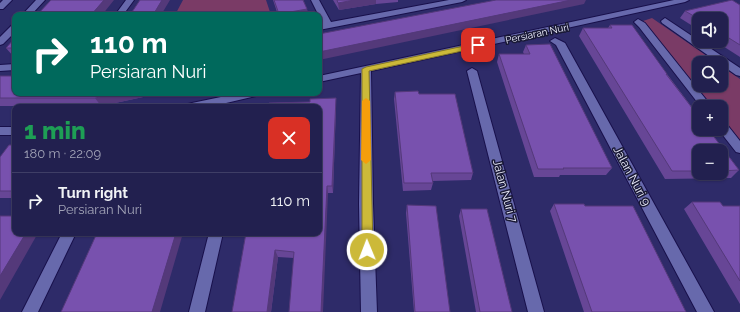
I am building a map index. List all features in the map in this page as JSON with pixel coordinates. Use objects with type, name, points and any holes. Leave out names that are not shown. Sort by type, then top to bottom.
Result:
[{"type":"street","points":[[0,7],[8,0]]},
{"type":"street","points":[[29,12],[41,0]]},
{"type":"street","points":[[121,12],[130,0]]},
{"type":"street","points":[[315,0],[319,12]]},
{"type":"street","points":[[410,0],[417,8]]},
{"type":"street","points":[[323,26],[462,0]]},
{"type":"street","name":"Persiaran Nuri","points":[[322,78],[685,0]]},
{"type":"street","points":[[665,21],[740,73]]},
{"type":"street","points":[[638,22],[642,25],[701,100]]},
{"type":"street","points":[[0,42],[12,29]]},
{"type":"street","name":"Jalan Nuri 9","points":[[556,41],[560,43],[706,312]]},
{"type":"street","points":[[0,68],[12,67]]},
{"type":"street","points":[[366,69],[366,204],[369,312]]},
{"type":"street","name":"Jalan Nuri 7","points":[[472,71],[536,312]]},
{"type":"street","points":[[206,104],[242,96]]},
{"type":"street","points":[[0,131],[12,130]]},
{"type":"street","points":[[728,134],[740,149]]},
{"type":"street","points":[[30,312],[68,236]]},
{"type":"street","points":[[197,312],[215,236]]},
{"type":"shaded area","points":[[183,0],[266,0],[270,12],[177,12]]},
{"type":"shaded area","points":[[652,18],[692,46],[692,48],[695,48],[707,56],[692,56],[692,81],[643,21]]},
{"type":"shaded area","points":[[728,71],[740,79],[740,140],[728,125],[728,100],[707,100],[701,92],[728,92]]},
{"type":"building","points":[[51,0],[104,0],[94,12],[40,12]]},
{"type":"building","points":[[140,0],[162,0],[155,12],[132,12]]},
{"type":"building","points":[[274,0],[303,0],[307,9],[290,12],[278,12]]},
{"type":"building","points":[[337,0],[354,0],[338,3]]},
{"type":"building","points":[[496,0],[571,0],[322,51],[322,33]]},
{"type":"building","points":[[732,0],[740,5],[740,45],[728,37],[728,12],[692,12],[692,15],[685,11]]},
{"type":"building","points":[[610,25],[632,25],[692,108],[692,136],[713,136],[719,144],[692,144],[692,171],[672,171],[583,28],[612,28]]},
{"type":"building","points":[[12,41],[12,48],[6,48]]},
{"type":"building","points":[[550,44],[612,168],[538,169],[499,54],[530,54],[526,45]]},
{"type":"building","points":[[0,76],[12,76],[12,96],[105,96],[95,98],[0,98]]},
{"type":"building","points":[[418,91],[419,94],[455,94],[473,173],[431,173],[433,183],[404,183],[395,92]]},
{"type":"building","points":[[336,98],[332,186],[327,186],[321,312],[289,312],[294,252],[275,250],[267,312],[232,312],[245,236],[322,236],[322,104],[269,104],[310,102],[310,99]]},
{"type":"building","points":[[9,145],[12,145],[12,191],[0,191],[0,157]]},
{"type":"building","points":[[728,155],[739,170],[728,171]]},
{"type":"building","points":[[692,202],[720,202],[723,206],[740,206],[740,281]]},
{"type":"building","points":[[554,204],[584,204],[585,206],[633,206],[686,312],[592,312]]},
{"type":"building","points":[[407,205],[436,206],[450,312],[415,312]]},
{"type":"building","points":[[461,209],[487,209],[512,312],[480,312]]},
{"type":"building","points":[[0,216],[12,216],[12,236],[24,236],[0,276]]},
{"type":"building","points":[[96,236],[175,236],[152,312],[61,312]]},
{"type":"slow traffic","points":[[366,101],[366,160]]},
{"type":"route","points":[[367,250],[366,69],[478,45]]}]
